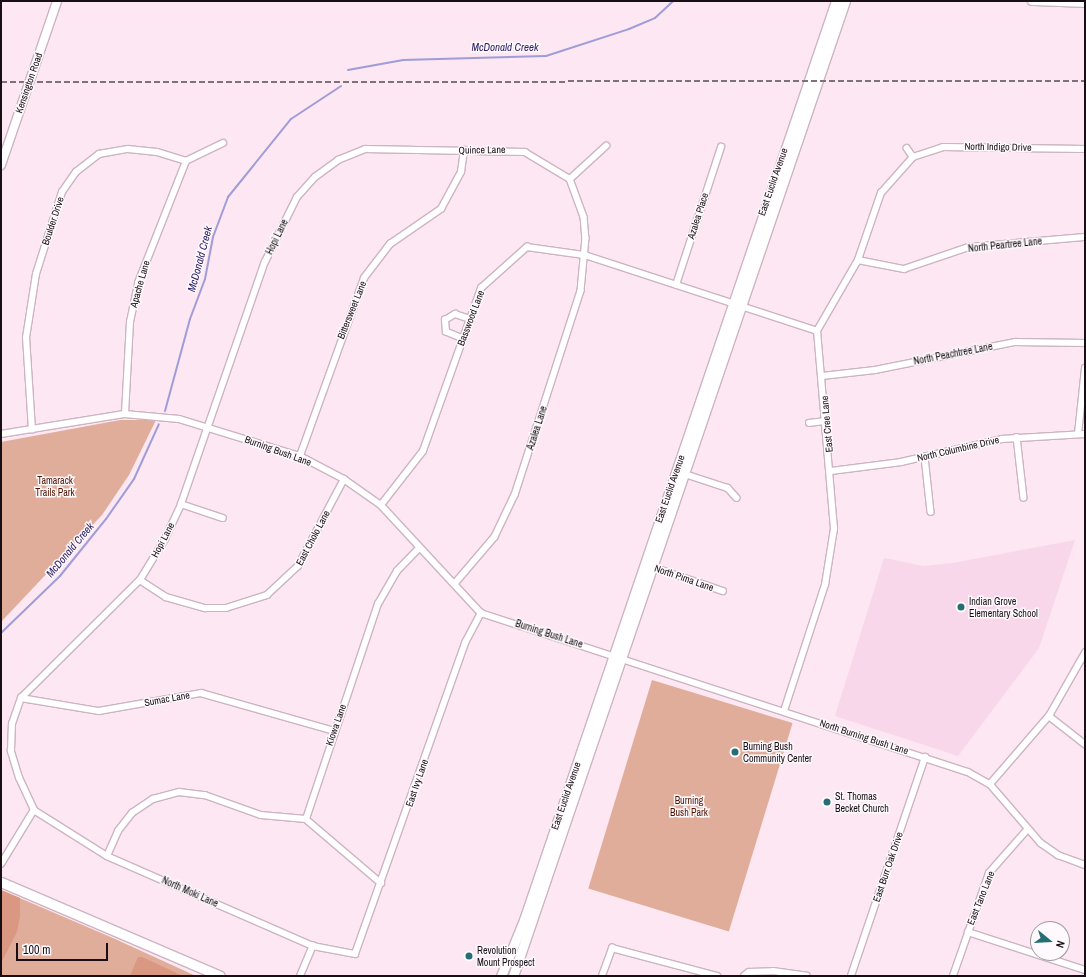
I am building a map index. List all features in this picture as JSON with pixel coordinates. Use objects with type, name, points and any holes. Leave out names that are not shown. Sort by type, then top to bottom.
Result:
[{"type":"main road","name":"Kensington Road","points":[[1,165],[57,1]]},
{"type":"main road","name":"East Euclid Avenue","points":[[500,976],[524,920],[617,657],[680,473],[836,1]]},
{"type":"main road","name":"East Euclid Avenue","points":[[736,305],[845,1]]},
{"type":"main road","points":[[1032,1],[1085,3]]},
{"type":"main road","name":"East Euclid Avenue","points":[[513,976],[617,657]]},
{"type":"main road","points":[[1,882],[220,976]]},
{"type":"street","points":[[186,161],[223,144]]},
{"type":"street","points":[[585,255],[584,217],[570,179],[606,146]]},
{"type":"street","name":"North Indigo Drive","points":[[913,157],[955,146],[1085,149]]},
{"type":"street","name":"Azalea Place","points":[[676,285],[720,147]]},
{"type":"street","points":[[817,331],[858,260],[881,193],[913,157],[907,148]]},
{"type":"street","name":"Boulder Drive","points":[[32,430],[26,338],[36,274],[62,192],[76,172],[99,154],[128,149],[157,152],[186,161]]},
{"type":"street","name":"Quince Lane","points":[[315,177],[338,160],[365,149],[525,152],[570,179]]},
{"type":"street","name":"Bittersweet Lane","points":[[300,456],[364,278],[390,244],[441,209],[461,172],[464,150]]},
{"type":"street","name":"Apache Lane","points":[[125,414],[130,322],[138,283],[186,161]]},
{"type":"street","name":"Hopi Lane","points":[[34,810],[18,778],[12,751],[12,724],[21,698],[140,580],[165,539],[181,504],[265,262],[297,196],[315,177]]},
{"type":"street","name":"North Peartree Lane","points":[[858,260],[904,269],[969,247],[1085,237]]},
{"type":"street","name":"Basswood Lane","points":[[381,505],[423,452],[481,288],[527,247],[585,255],[817,331]]},
{"type":"street","name":"Azalea Lane","points":[[455,584],[495,537],[516,495],[581,291],[585,255]]},
{"type":"street","points":[[463,339],[446,332],[445,320],[455,314],[470,319]]},
{"type":"street","name":"East Cree Lane","points":[[784,711],[830,556],[834,529],[831,471],[817,331]]},
{"type":"street","name":"North Peachtree Lane","points":[[822,376],[875,370],[1015,342],[1085,343]]},
{"type":"street","points":[[1078,434],[1085,368]]},
{"type":"street","name":"Burning Bush Lane","points":[[1,434],[125,414],[179,419],[207,426],[300,456],[344,479],[381,505],[419,548],[455,584],[481,613],[617,657]]},
{"type":"street","points":[[808,423],[826,422]]},
{"type":"street","name":"North Columbine Drive","points":[[831,471],[925,457],[1017,437],[1085,434]]},
{"type":"street","points":[[1017,437],[1024,498]]},
{"type":"street","points":[[925,457],[931,512]]},
{"type":"street","points":[[680,473],[728,488],[737,498]]},
{"type":"street","name":"East Cholo Lane","points":[[140,580],[166,597],[205,608],[233,606],[267,595],[298,566],[344,479]]},
{"type":"street","points":[[181,504],[223,518]]},
{"type":"street","name":"Kiowa Lane","points":[[306,818],[334,731],[378,604],[397,571],[419,548]]},
{"type":"street","name":"North Pima Lane","points":[[648,566],[723,591]]},
{"type":"street","name":"East Ivy Lane","points":[[355,954],[465,643],[481,613]]},
{"type":"street","points":[[990,784],[1049,716],[1085,653]]},
{"type":"street","name":"North Burning Bush Lane","points":[[617,657],[968,772],[990,784],[1026,830],[1054,853],[1085,865]]},
{"type":"street","name":"Sumac Lane","points":[[21,698],[99,711],[201,693],[334,731]]},
{"type":"street","points":[[1049,716],[1085,744]]},
{"type":"street","name":"East Burr Oak Drive","points":[[851,976],[925,757]]},
{"type":"street","points":[[108,856],[118,831],[132,812],[153,799],[179,792],[205,795],[261,815],[306,818],[381,883]]},
{"type":"street","points":[[1,864],[34,810]]},
{"type":"street","name":"North Moki Lane","points":[[34,810],[108,856],[313,946],[355,954]]},
{"type":"street","name":"East Tano Lane","points":[[953,976],[989,873],[1026,830]]},
{"type":"street","points":[[968,932],[1085,970]]},
{"type":"street","points":[[300,976],[313,946]]},
{"type":"street","points":[[602,976],[612,948],[717,976]]},
{"type":"street","points":[[744,976],[749,972],[773,971],[807,976]]},
{"type":"shaded area","name":"Indian Grove Elementary School","points":[[1075,540],[1039,648],[958,756],[835,716],[884,558],[924,566],[953,563]]},
{"type":"shaded area","points":[[1,890],[20,898],[20,916],[17,932],[1,963]]},
{"type":"shaded area","points":[[138,957],[142,957],[183,976],[130,976]]},
{"type":"green space","name":"Tamarack Trails Park","points":[[120,420],[156,420],[129,475],[102,515],[1,622],[1,442]]},
{"type":"green space","name":"Burning Bush Park","points":[[652,680],[793,723],[729,931],[588,888]]},
{"type":"green space","points":[[1,890],[113,938],[196,976],[1,976]]},
{"type":"waterway","name":"McDonald Creek","points":[[348,70],[403,60],[546,56],[629,29],[655,18],[673,1]]},
{"type":"waterway","name":"McDonald Creek","points":[[165,411],[190,319],[205,279],[213,237],[228,197],[291,119],[341,86]]},
{"type":"waterway","name":"McDonald Creek","points":[[1,633],[60,576],[106,519],[134,479],[159,424]]},
{"type":"railway","points":[[1,82],[1085,81]]},
{"type":"place","name":"Indian Grove Elementary School","points":[[961,607]]},
{"type":"place","name":"Burning Bush Community Center","points":[[735,752]]},
{"type":"place","name":"St. Thomas Becket Church","points":[[827,802]]},
{"type":"place","name":"Revolution Mount Prospect","points":[[469,956]]}]
